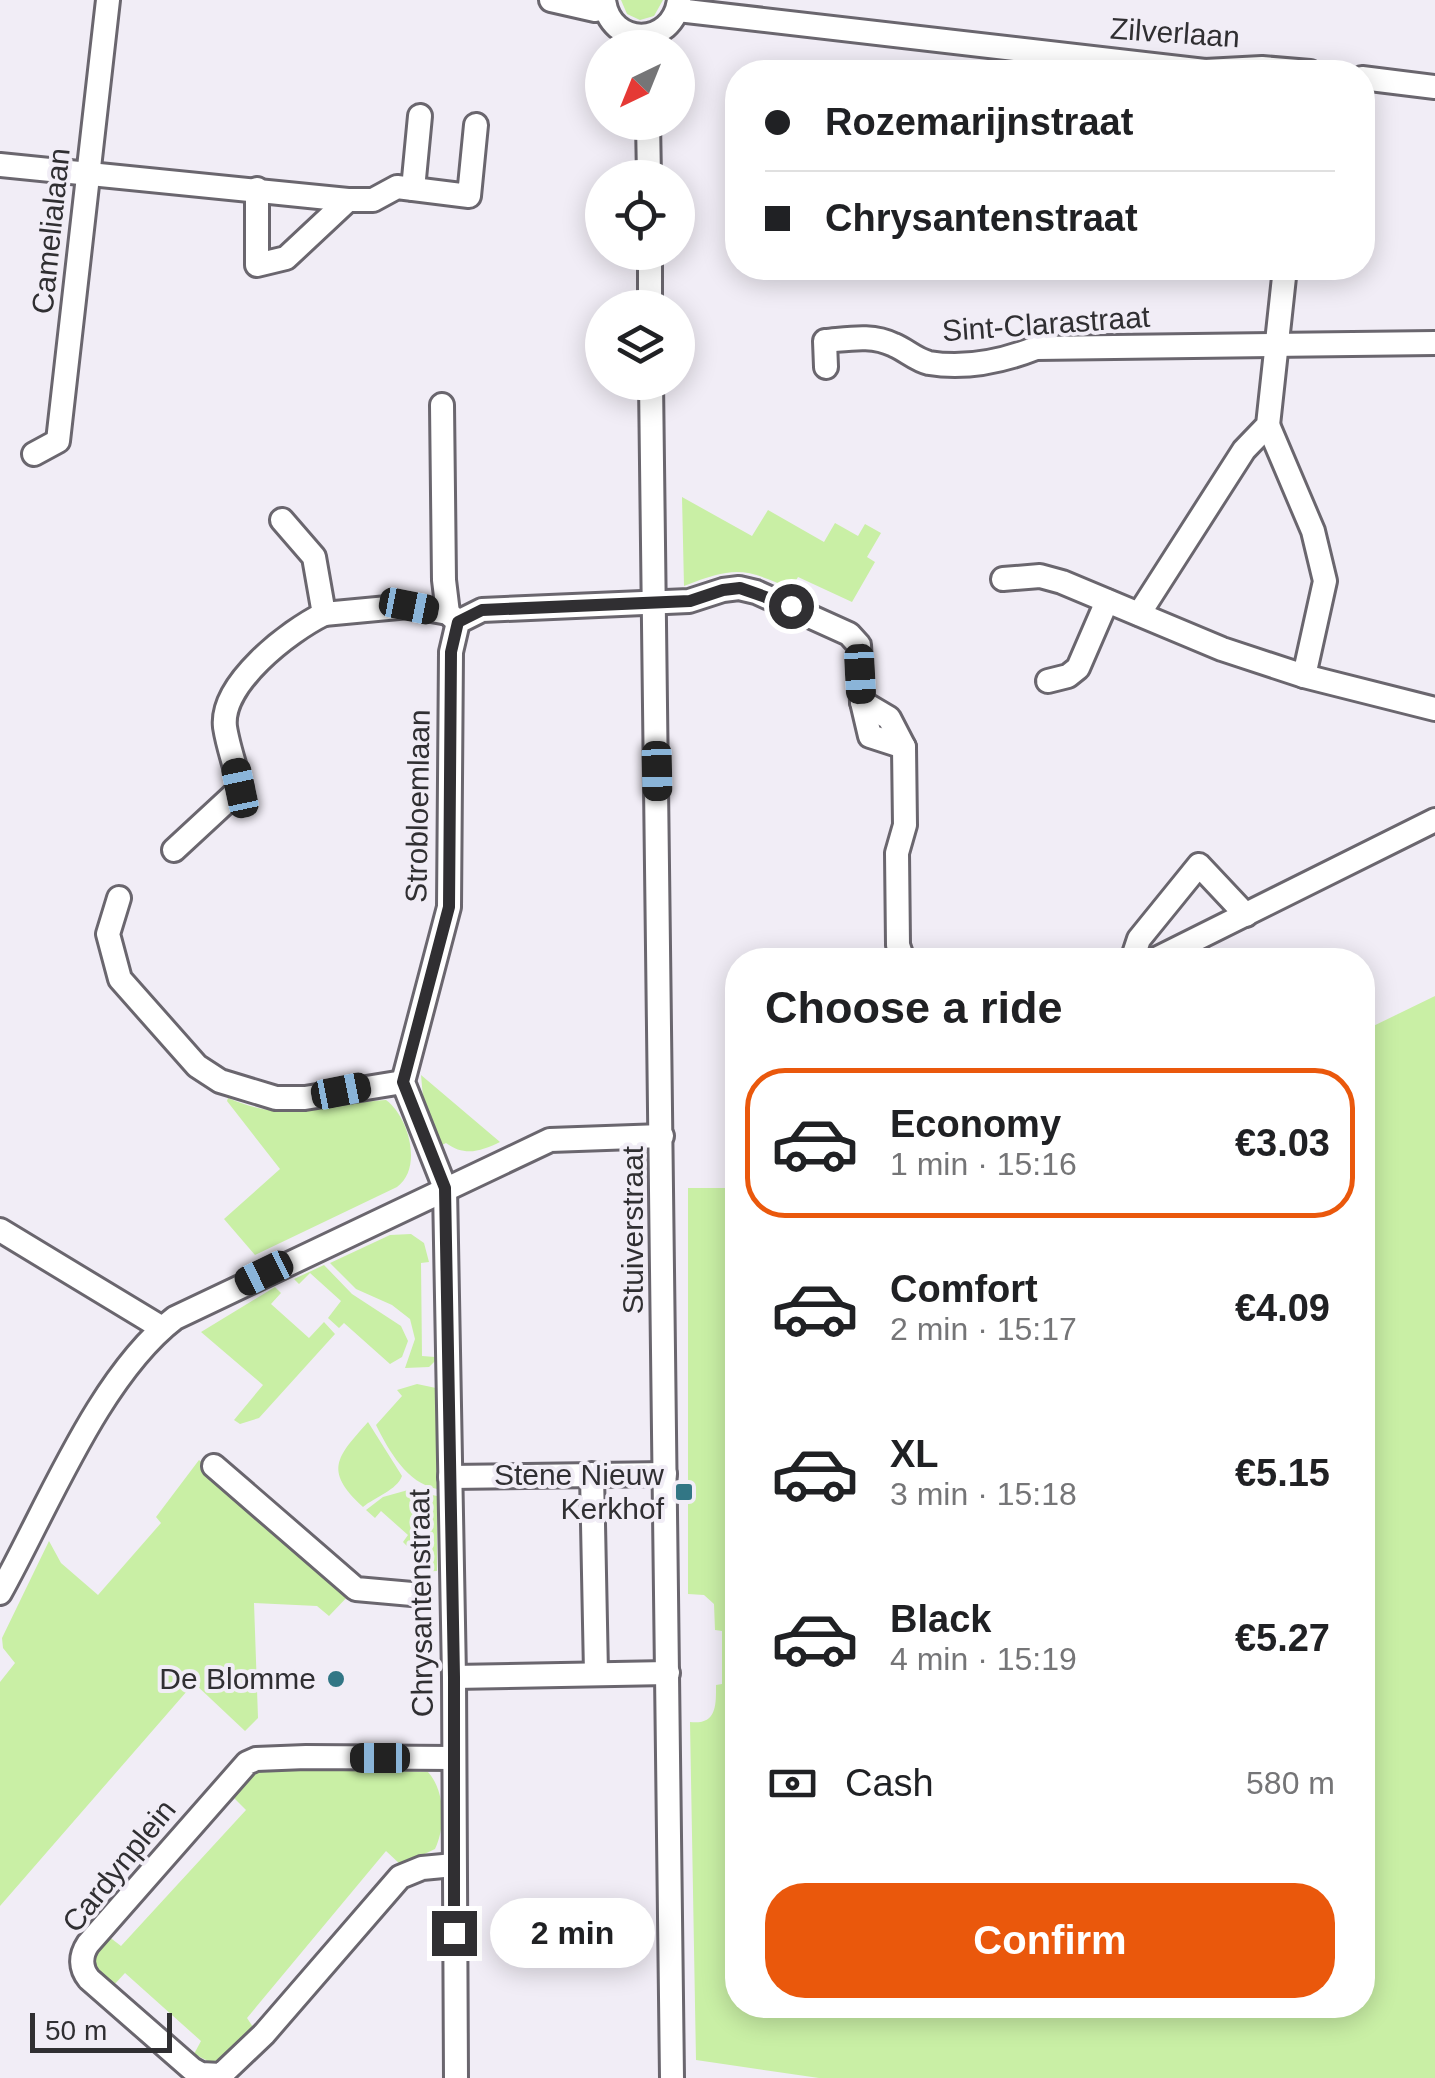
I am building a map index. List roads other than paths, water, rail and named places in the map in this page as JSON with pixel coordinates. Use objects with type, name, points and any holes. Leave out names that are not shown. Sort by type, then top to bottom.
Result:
[{"type":"street","name":"Camelialaan","points":[[34,454],[58,442],[108,0]]},
{"type":"street","points":[[551,0],[595,10],[604,4],[619,30]]},
{"type":"street","points":[[665,30],[678,5]]},
{"type":"street","name":"Zilverlaan","points":[[678,5],[1117,60]]},
{"type":"street","points":[[1375,79],[1435,86]]},
{"type":"street","points":[[412,189],[420,116]]},
{"type":"street","points":[[0,165],[348,200],[373,200],[397,188],[469,196],[476,126]]},
{"type":"street","points":[[257,189],[256,265],[286,258],[348,200]]},
{"type":"street","points":[[1284,280],[1268,425],[1313,530],[1325,581],[1304,676]]},
{"type":"street","points":[[826,316],[826,367]]},
{"type":"street","name":"Sint-Clarastraat","points":[[825,341],[881,340],[918,359],[940,364],[1000,362],[1036,348],[1435,343]]},
{"type":"street","name":"Stuiverstraat","points":[[651,400],[672,2078]]},
{"type":"street","points":[[442,405],[444,580],[453,618]]},
{"type":"street","points":[[1140,614],[1244,450],[1268,425]]},
{"type":"street","points":[[282,520],[314,557],[324,614]]},
{"type":"street","points":[[1004,578],[1040,576],[1222,649],[1304,676],[1435,708]]},
{"type":"street","points":[[174,850],[240,788],[225,725],[230,700],[256,664],[291,633],[324,614],[409,606],[453,618],[482,610],[690,601],[740,588],[849,634],[859,645],[862,702],[889,718],[904,748],[905,825],[897,853],[899,948]]},
{"type":"street","points":[[1048,680],[1068,676],[1078,668],[1107,601]]},
{"type":"street","name":"Strobloemlaan","points":[[403,1082],[449,907],[453,618]]},
{"type":"street","points":[[1178,948],[1435,820]]},
{"type":"street","points":[[1136,948],[1199,865],[1246,914]]},
{"type":"street","points":[[119,898],[108,934],[120,979],[197,1066],[248,1092],[290,1098],[403,1082],[445,1188]]},
{"type":"street","points":[[0,1593],[90,1423],[145,1344],[190,1308],[550,1140],[662,1136]]},
{"type":"street","name":"Chrysantenstraat","points":[[445,1188],[456,2078]]},
{"type":"street","points":[[0,1230],[162,1328]]},
{"type":"street","points":[[214,1466],[356,1589],[412,1594]]},
{"type":"street","points":[[592,1474],[596,1674]]},
{"type":"street","points":[[450,1477],[665,1474]]},
{"type":"street","points":[[454,1677],[668,1673]]},
{"type":"street","name":"Cardynplein","points":[[453,1758],[306,1757],[256,1759],[247,1763],[88,1944],[82,1956],[84,1973],[192,2068],[201,2074],[221,2076],[264,2034],[400,1877],[422,1868],[454,1865]]},
{"type":"place","name":"Stene Nieuw Kerkhof","points":[[684,1492]]},
{"type":"place","name":"De Blomme","points":[[336,1679]]}]
